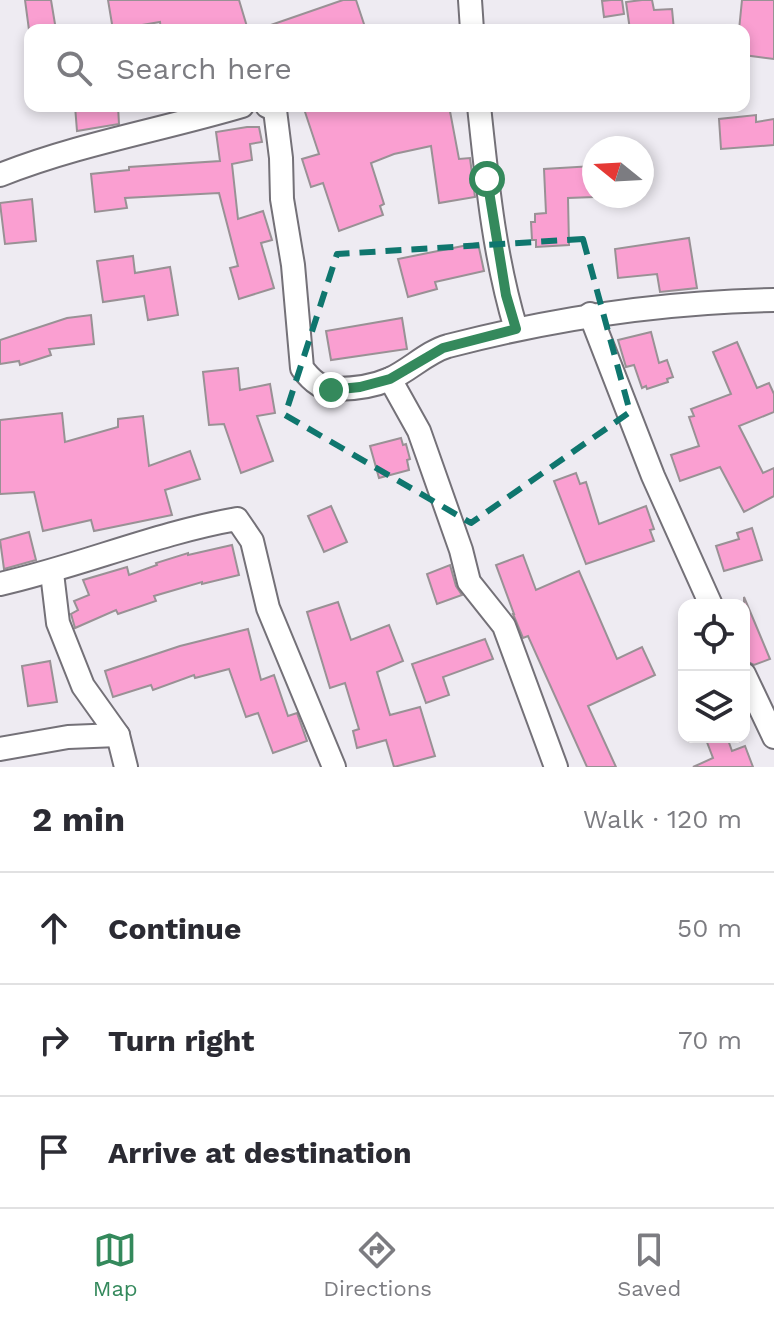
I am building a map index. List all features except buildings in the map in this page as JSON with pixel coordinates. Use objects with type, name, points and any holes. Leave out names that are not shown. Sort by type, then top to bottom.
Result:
[{"type":"street","points":[[470,0],[472,24]]},
{"type":"street","points":[[0,175],[46,157],[222,112]]},
{"type":"street","points":[[275,112],[302,368],[311,380],[331,390],[390,379],[443,348],[516,329],[590,314],[774,300]]},
{"type":"street","points":[[480,112],[496,245],[516,329]]},
{"type":"street","points":[[590,314],[653,476],[708,599]]},
{"type":"street","points":[[390,379],[419,431],[461,550],[469,582],[504,626],[556,767]]},
{"type":"street","points":[[0,584],[52,573],[198,526],[237,519],[252,541],[268,608],[334,767]]},
{"type":"street","points":[[52,573],[58,623],[83,686],[118,735],[126,767]]},
{"type":"street","points":[[750,687],[774,737]]},
{"type":"street","points":[[0,749],[68,737],[118,735]]},
{"type":"highlighted area","points":[[583,239],[630,412],[471,523],[285,415],[337,254]]},
{"type":"route","points":[[331,390],[390,379],[443,348],[516,329],[496,245],[487,179]]}]
